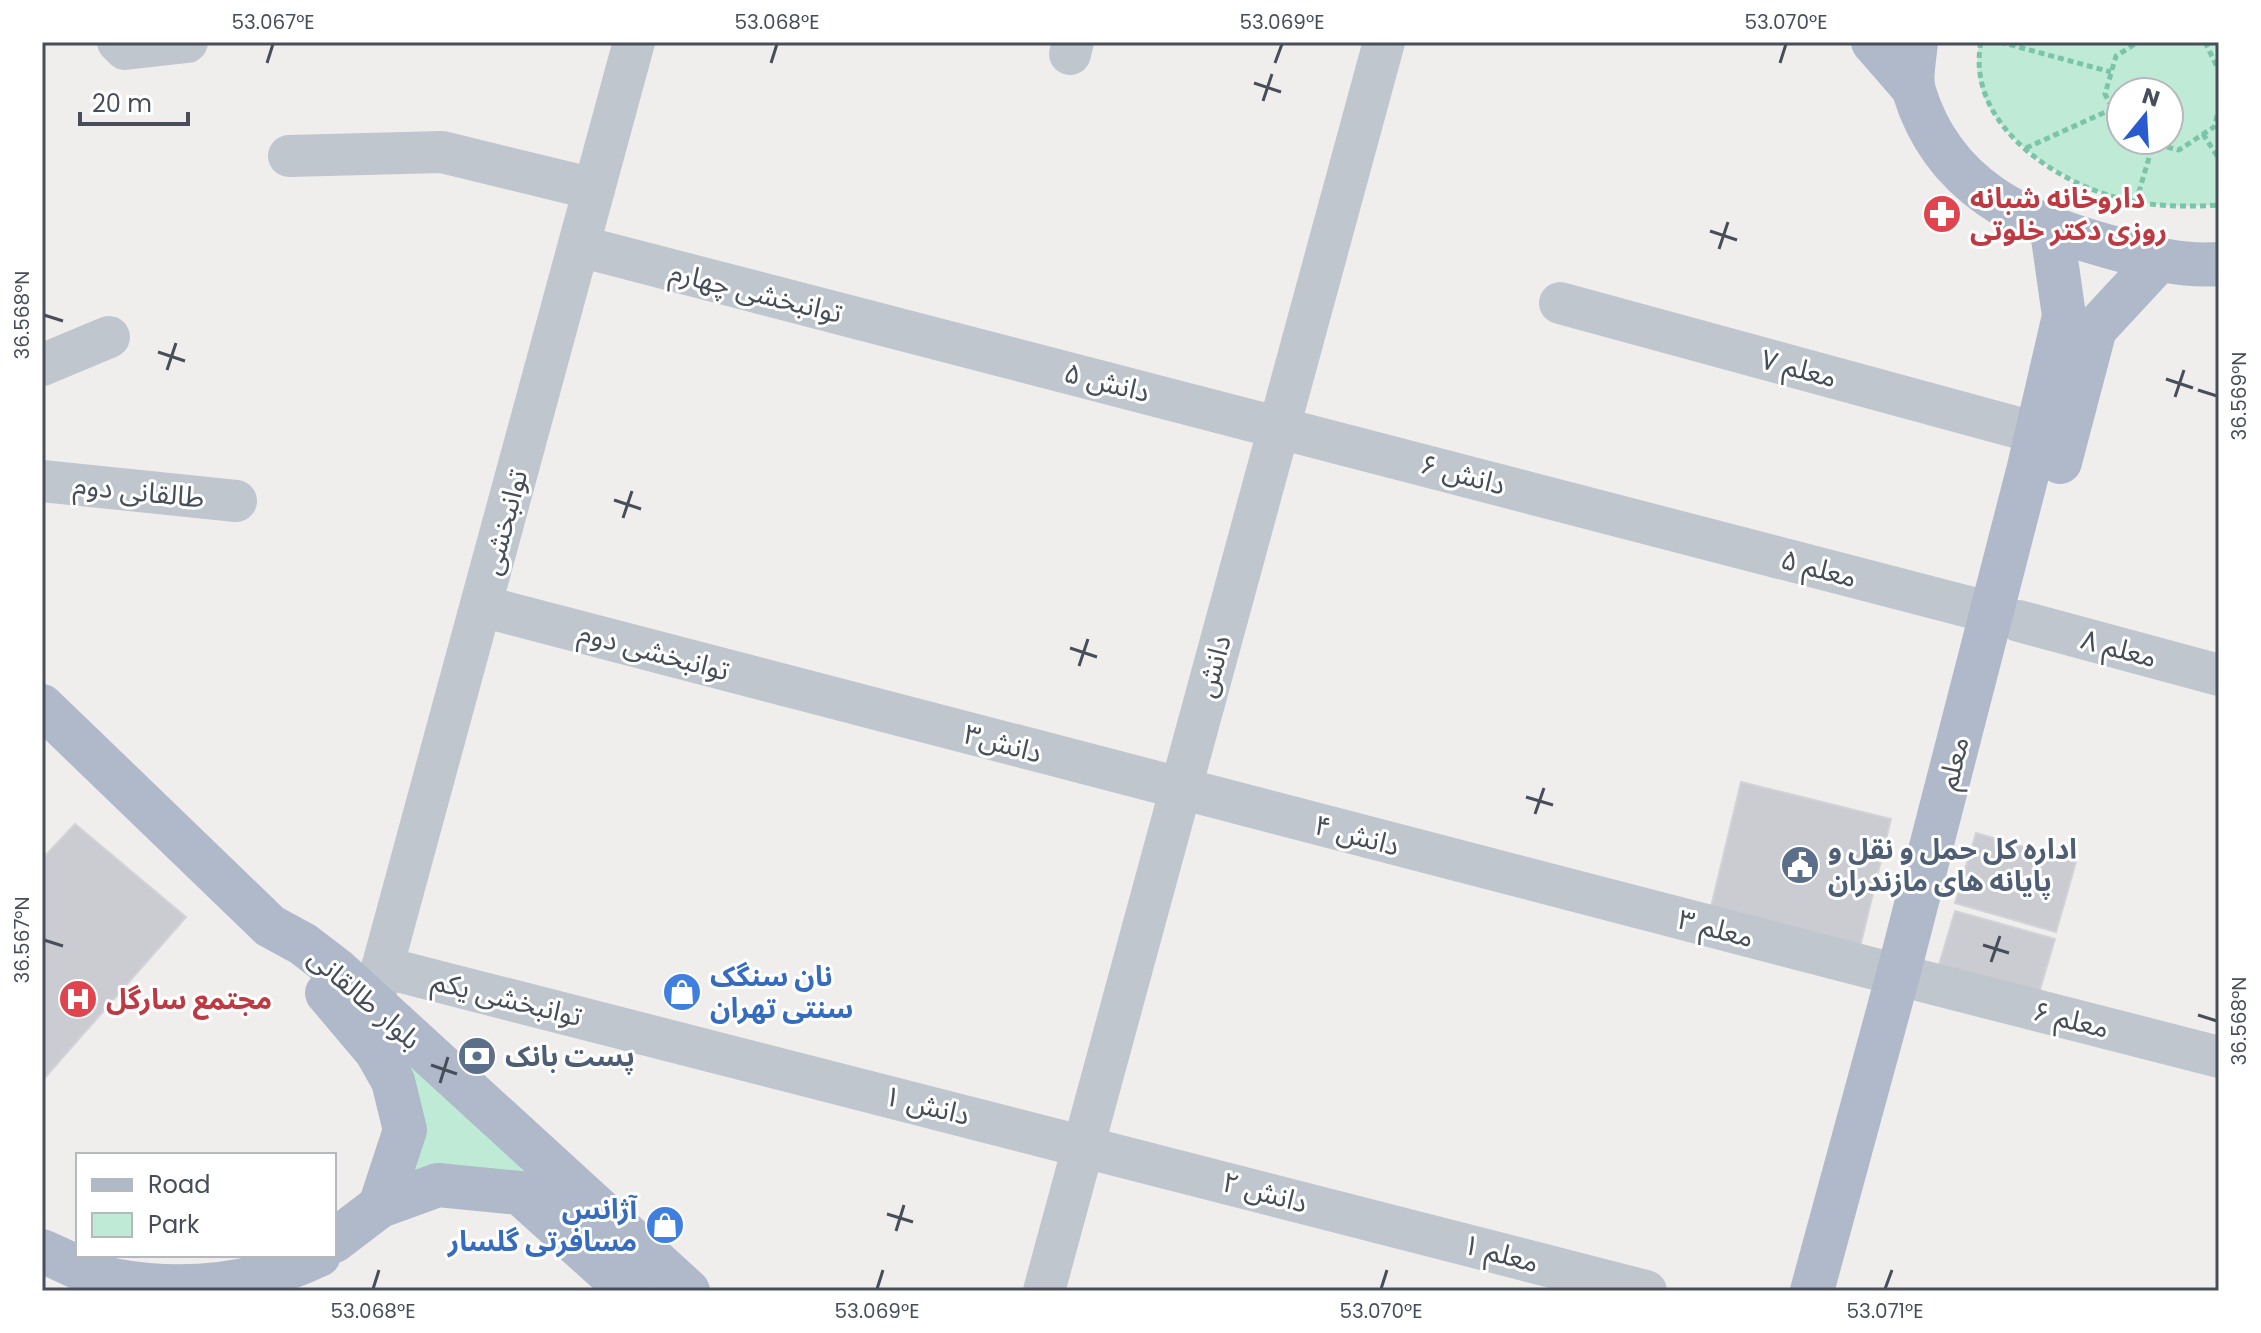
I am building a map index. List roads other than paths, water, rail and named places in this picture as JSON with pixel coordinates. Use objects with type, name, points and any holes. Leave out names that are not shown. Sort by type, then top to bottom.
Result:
[{"type":"main road","points":[[1873,42],[1913,88],[1939,146],[1979,189],[2024,218],[2052,231],[2159,260],[2219,264]]},
{"type":"main road","points":[[1913,88],[1916,42]]},
{"type":"main road","name":"معلم","points":[[2005,617],[2037,433],[2064,316],[2052,231]]},
{"type":"main road","name":"معلم","points":[[1837,1291],[1910,978],[2005,617],[2095,329],[2159,260]]},
{"type":"main road","name":"بلوار طالقانی","points":[[42,706],[270,926],[378,985],[688,1291]]},
{"type":"main road","points":[[270,926],[376,1051],[393,1081],[405,1130],[380,1206]]},
{"type":"main road","name":"معلم","points":[[1812,1291],[1910,978]]},
{"type":"main road","points":[[336,1239],[380,1206],[438,1185],[520,1193],[629,1291]]},
{"type":"main road","points":[[42,1251],[115,1281],[210,1287],[269,1273],[313,1257]]},
{"type":"street","points":[[118,42],[125,49],[187,42]]},
{"type":"street","name":"توانبخشی","points":[[378,985],[634,42]]},
{"type":"street","name":"دانش","points":[[1044,1291],[1081,1144],[1384,42]]},
{"type":"street","points":[[289,156],[442,152],[594,189]]},
{"type":"street","name":"توانبخشی چهارم","points":[[579,246],[934,338]]},
{"type":"street","name":"معلم ٧","points":[[1560,303],[2037,433]]},
{"type":"street","points":[[42,365],[109,337]]},
{"type":"street","name":"دانش ۵","points":[[934,338],[1280,426]]},
{"type":"street","name":"دانش ۶","points":[[1280,426],[1647,523]]},
{"type":"street","name":"طالقانی دوم","points":[[42,481],[236,501]]},
{"type":"street","name":"معلم ۵","points":[[1647,523],[2005,617]]},
{"type":"street","name":"توانبخشی دوم","points":[[481,606],[827,697]]},
{"type":"street","name":"معلم ۸","points":[[2005,617],[2219,675]]},
{"type":"street","name":"دانش٣","points":[[827,697],[1178,788]]},
{"type":"street","name":"دانش ۴","points":[[1178,788],[1535,881]]},
{"type":"street","name":"معلم ۳","points":[[1535,881],[1910,978]]},
{"type":"street","name":"معلم ۶","points":[[1910,978],[2219,1057]]},
{"type":"street","name":"توانبخشی یکم","points":[[378,985],[772,1066]]},
{"type":"street","name":"دانش ١","points":[[772,1066],[1081,1144]]},
{"type":"street","name":"دانش ٢","points":[[1081,1144],[1449,1240]]},
{"type":"street","name":"معلم ١","points":[[1449,1240],[1646,1291]]},
{"type":"place","name":"داروخانه شبانه روزی دکتر خلوتی","points":[[1942,214]]},
{"type":"place","name":"اداره کل حمل و نقل و پایانه های مازندران","points":[[1800,865]]},
{"type":"place","name":"نان سنگک سنتی تهران","points":[[682,992]]},
{"type":"place","name":"مجتمع سارگل","points":[[78,999]]},
{"type":"place","name":"پست بانک","points":[[477,1056]]},
{"type":"place","name":"آژانس مسافرتی گلسار","points":[[665,1225]]}]
